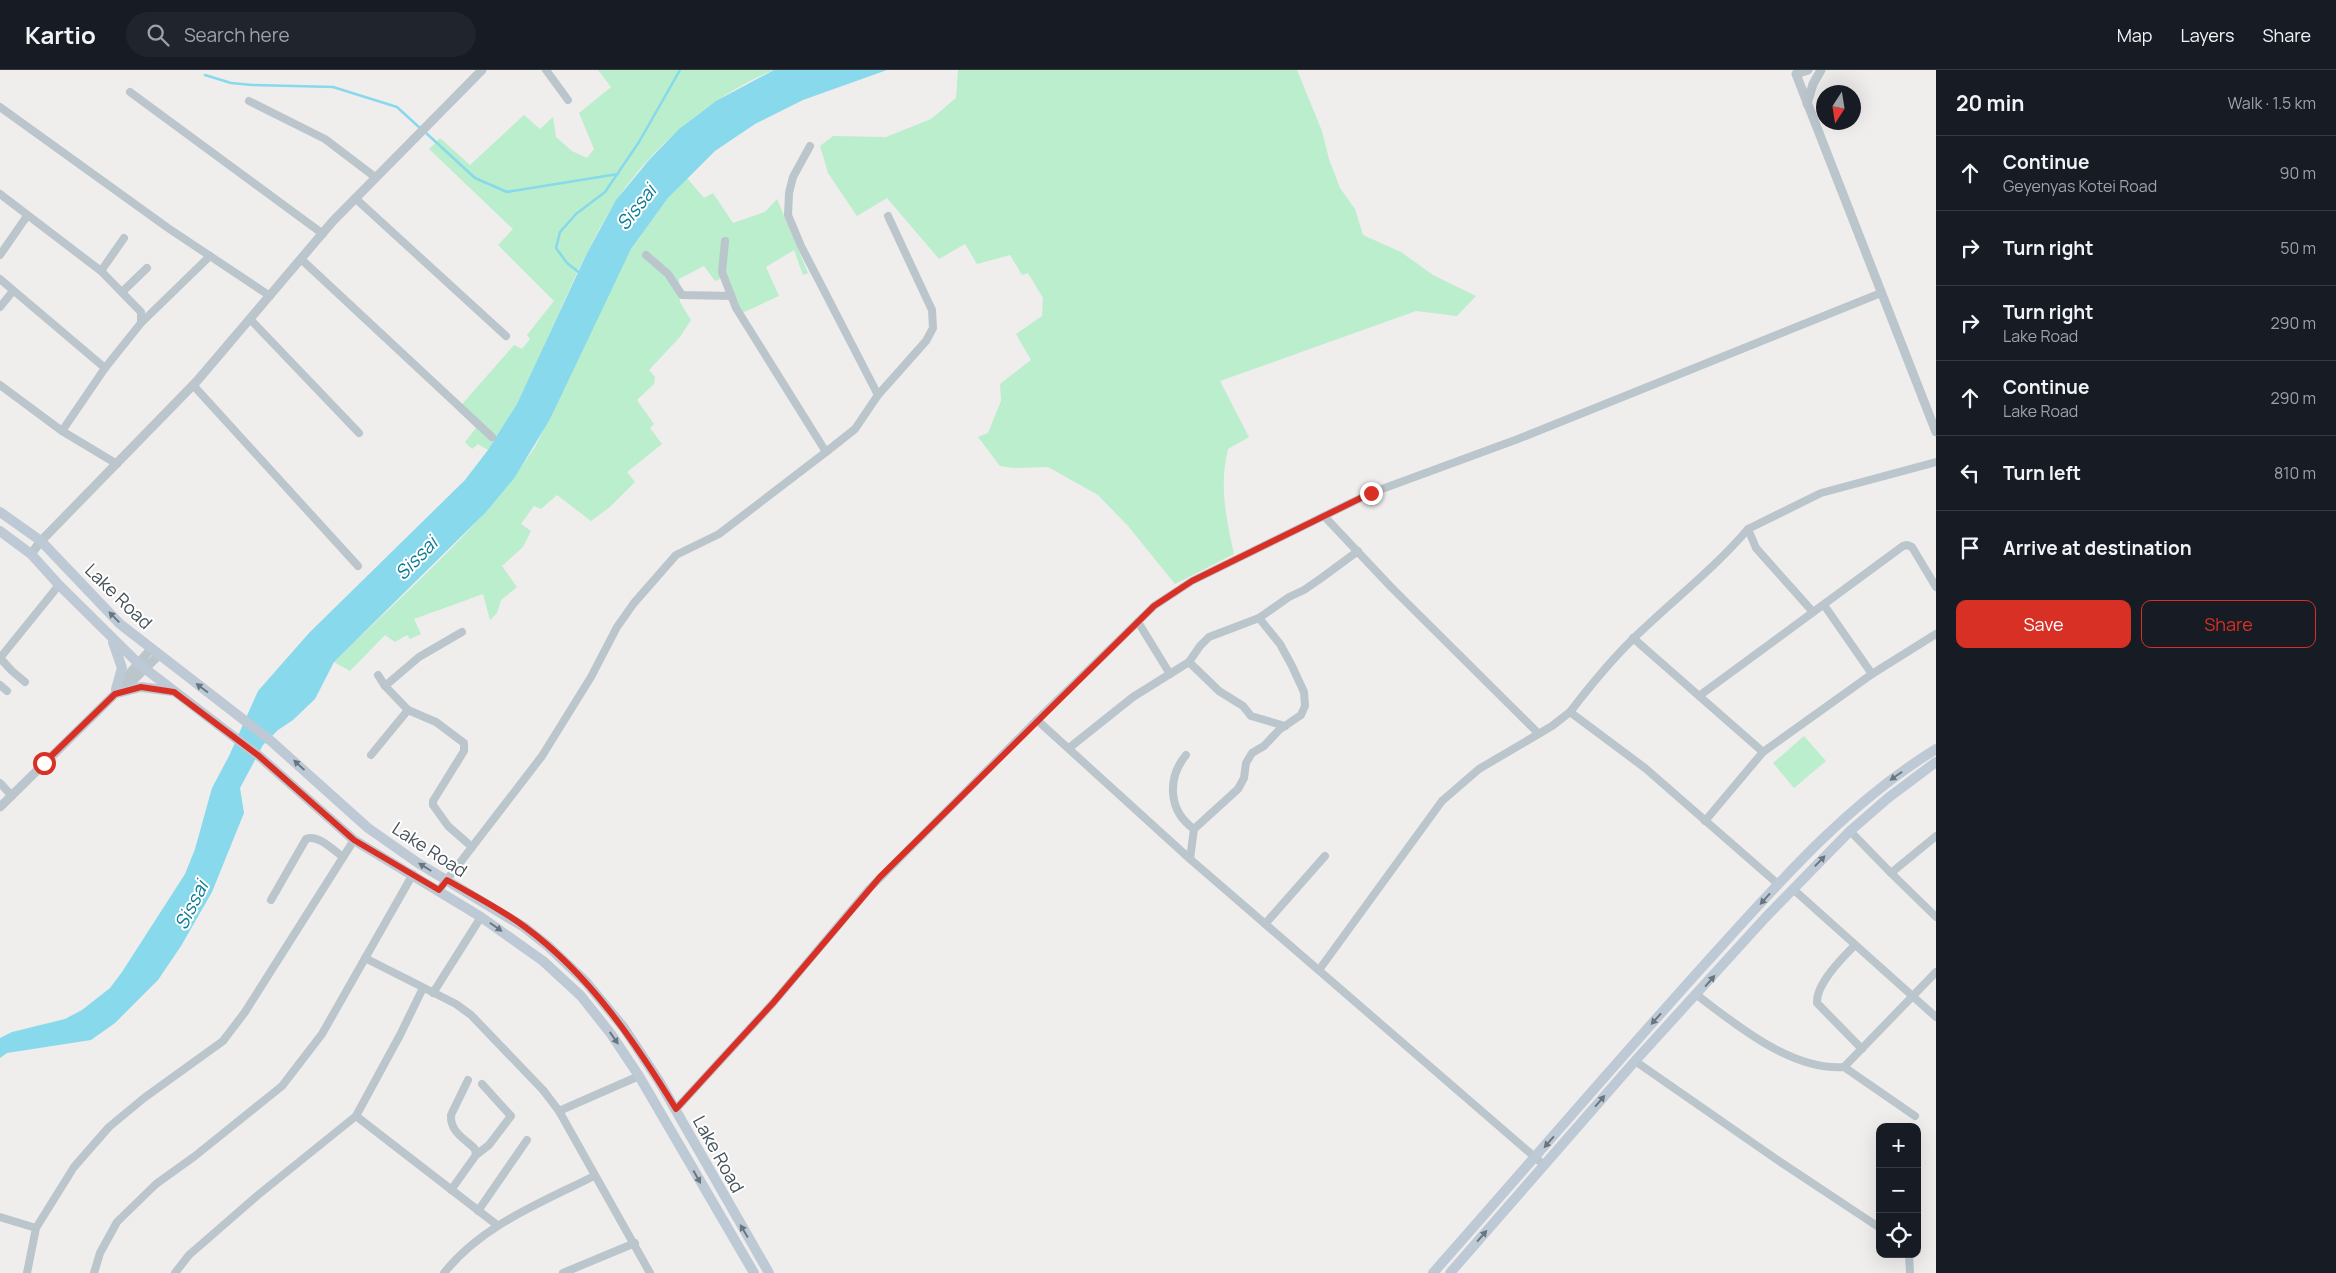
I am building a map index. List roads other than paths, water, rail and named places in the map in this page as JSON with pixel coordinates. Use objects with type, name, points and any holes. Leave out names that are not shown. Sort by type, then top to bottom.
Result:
[{"type":"main road","name":"Lake Road","points":[[0,512],[40,541],[120,624],[271,741],[368,828],[447,880],[524,927],[548,946],[586,982],[624,1028],[676,1109],[728,1205],[769,1273]]},
{"type":"main road","name":"Lake Road","points":[[0,531],[30,554],[110,637],[142,666],[259,756],[354,840],[413,874],[481,917],[543,961],[580,996],[611,1034],[639,1076],[754,1273]]},
{"type":"main road","points":[[110,637],[122,668],[118,692],[141,687],[174,692]]},
{"type":"main road","points":[[1433,1273],[1626,1052],[1778,884],[1841,821],[1883,786],[1936,749]]},
{"type":"main road","points":[[1450,1273],[1635,1061],[1793,889],[1850,832],[1888,798],[1936,762]]},
{"type":"street","points":[[30,554],[40,541],[193,385],[355,198],[482,70]]},
{"type":"street","points":[[546,70],[568,100]]},
{"type":"street","points":[[1808,70],[1796,72],[1807,104],[1936,432]]},
{"type":"street","points":[[1807,104],[1813,84],[1821,70]]},
{"type":"street","points":[[130,92],[323,234]]},
{"type":"street","points":[[249,101],[325,139],[375,177]]},
{"type":"street","points":[[0,107],[210,256],[270,296]]},
{"type":"street","points":[[810,146],[793,177],[789,193],[788,215],[801,246],[878,395]]},
{"type":"street","points":[[0,194],[101,271],[141,312],[141,323]]},
{"type":"street","points":[[355,198],[506,336]]},
{"type":"street","points":[[0,254],[27,216]]},
{"type":"street","points":[[439,890],[560,729],[621,621],[670,562],[687,548],[719,534],[855,429],[878,395],[926,341],[933,328],[932,310],[888,216]]},
{"type":"street","points":[[101,271],[124,238]]},
{"type":"street","points":[[725,242],[722,272],[730,296],[754,340],[826,452]]},
{"type":"street","points":[[646,255],[668,274],[682,295],[730,296]]},
{"type":"street","points":[[62,431],[106,368],[141,323],[210,256]]},
{"type":"street","points":[[301,259],[492,437]]},
{"type":"street","points":[[122,292],[147,268]]},
{"type":"street","points":[[0,279],[106,368]]},
{"type":"street","points":[[0,307],[13,291]]},
{"type":"street","points":[[676,1109],[773,1003],[869,889],[1037,720],[1154,606],[1192,581],[1371,493],[1518,439],[1882,293]]},
{"type":"street","points":[[250,319],[359,433]]},
{"type":"street","points":[[0,385],[62,431],[117,464]]},
{"type":"street","points":[[193,385],[358,566]]},
{"type":"street","points":[[1319,970],[1442,801],[1479,769],[1552,726],[1570,712],[1592,683],[1633,638],[1732,549],[1748,530],[1821,493],[1936,462]]},
{"type":"street","points":[[1324,516],[1391,588],[1538,733]]},
{"type":"street","points":[[1748,530],[1756,548],[1813,612]]},
{"type":"street","points":[[1699,696],[1907,545],[1912,548],[1920,559],[1936,587]]},
{"type":"street","points":[[1069,748],[1114,712],[1190,662],[1200,646],[1209,637],[1259,618],[1288,597],[1304,590],[1358,551]]},
{"type":"street","points":[[25,682],[0,658],[59,585]]},
{"type":"street","points":[[1824,605],[1872,674]]},
{"type":"street","points":[[1190,859],[1194,829],[1238,789],[1244,778],[1246,763],[1252,753],[1264,746],[1285,726],[1301,715],[1305,706],[1304,692],[1280,644],[1259,618]]},
{"type":"street","points":[[1138,622],[1170,674]]},
{"type":"street","points":[[385,686],[419,657],[462,632]]},
{"type":"street","points":[[1705,820],[1763,752],[1872,674],[1936,634]]},
{"type":"street","points":[[1633,638],[1763,752]]},
{"type":"street","points":[[0,807],[118,692],[155,652]]},
{"type":"street","points":[[1190,662],[1219,691],[1243,706],[1251,716],[1285,726]]},
{"type":"street","points":[[378,675],[385,686],[408,710],[436,722],[464,744],[464,751],[432,805],[448,826],[472,847]]},
{"type":"street","points":[[0,685],[7,691]]},
{"type":"street","points":[[371,755],[408,710]]},
{"type":"street","points":[[1570,712],[1645,768],[1778,884]]},
{"type":"street","points":[[1037,720],[1190,859],[1544,1165]]},
{"type":"street","points":[[1186,755],[1178,764],[1172,788],[1175,806],[1181,817],[1194,829]]},
{"type":"street","points":[[0,784],[12,796]]},
{"type":"street","points":[[1850,832],[1936,917]]},
{"type":"street","points":[[1891,873],[1936,836]]},
{"type":"street","points":[[270,900],[306,839],[310,837],[316,838],[343,857]]},
{"type":"street","points":[[27,1273],[36,1228],[74,1167],[109,1127],[144,1098],[222,1041],[245,1012],[354,840]]},
{"type":"street","points":[[1265,924],[1325,856]]},
{"type":"street","points":[[94,1273],[100,1253],[117,1222],[156,1184],[195,1156],[282,1086],[322,1034],[413,874]]},
{"type":"street","points":[[1793,889],[1936,1017]]},
{"type":"street","points":[[433,993],[481,917]]},
{"type":"street","points":[[1855,945],[1832,971],[1817,996],[1817,1003],[1862,1049]]},
{"type":"street","points":[[365,958],[456,1004],[471,1015],[543,1090],[559,1111],[594,1176],[635,1243],[650,1273]]},
{"type":"street","points":[[1844,1067],[1936,972]]},
{"type":"street","points":[[175,1273],[189,1255],[258,1195],[356,1116],[423,988]]},
{"type":"street","points":[[1697,995],[1749,1034],[1820,1067],[1844,1067],[1915,1116]]},
{"type":"street","points":[[1635,1061],[1776,1159],[1876,1225]]},
{"type":"street","points":[[559,1111],[639,1076]]},
{"type":"street","points":[[468,1080],[451,1115],[451,1122],[456,1132],[475,1149],[476,1155]]},
{"type":"street","points":[[451,1190],[476,1155],[488,1145],[511,1116],[511,1113],[482,1084]]},
{"type":"street","points":[[356,1116],[497,1225]]},
{"type":"street","points":[[478,1211],[527,1140]]},
{"type":"street","points":[[444,1273],[456,1258],[497,1225],[594,1176]]},
{"type":"street","points":[[0,1217],[36,1228]]},
{"type":"street","points":[[563,1273],[635,1243]]},
{"type":"street","points":[[1909,1258],[1910,1273]]},
{"type":"water","name":"Sissai","points":[[774,70],[887,70],[803,100],[755,124],[715,151],[668,198],[631,249],[550,419],[515,477],[486,512],[334,662],[315,699],[263,745],[240,788],[244,813],[212,892],[181,946],[158,980],[115,1023],[91,1040],[7,1053],[0,1058],[0,1038],[12,1032],[65,1019],[82,1010],[110,988],[122,972],[185,874],[195,849],[212,788],[229,756],[258,691],[309,633],[465,480],[488,450],[517,404],[587,253],[616,200],[649,160],[679,129],[716,101]]},
{"type":"waterway","points":[[581,274],[567,263],[556,248],[560,232],[576,214],[605,192],[639,142],[680,70]]},
{"type":"waterway","points":[[205,75],[231,83],[252,85],[333,87],[397,107],[421,129]]},
{"type":"waterway","points":[[425,132],[475,178],[507,192],[618,174]]}]
